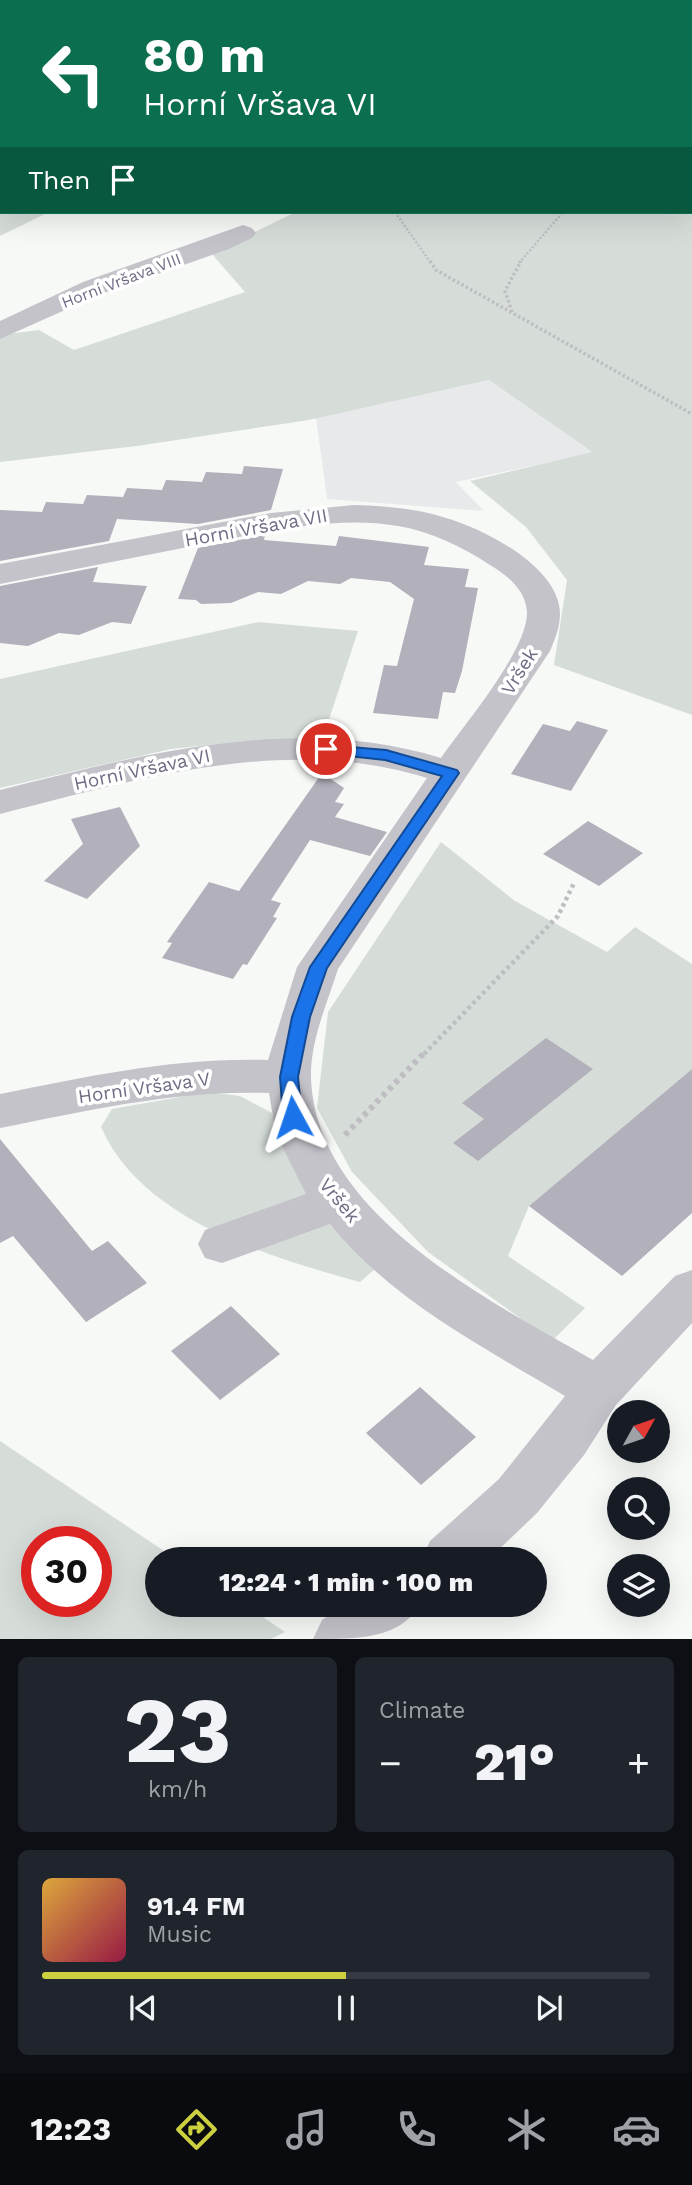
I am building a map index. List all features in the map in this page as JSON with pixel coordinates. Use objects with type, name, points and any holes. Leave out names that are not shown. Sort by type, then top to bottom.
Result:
[{"type":"street","name":"Horní Vršava VIII","points":[[0,331],[92,288],[220,244],[243,233]]},
{"type":"street","name":"Horní Vršava VII","points":[[0,574],[314,514],[386,514],[449,530],[506,559],[525,575],[542,597],[544,628]]},
{"type":"street","name":"Vršek","points":[[544,628],[533,651],[318,967],[301,1017],[289,1077],[293,1117],[305,1155],[325,1185],[383,1247],[494,1328],[598,1389]]},
{"type":"street","name":"Horní Vršava VI","points":[[0,802],[165,761],[250,750],[326,749],[386,755],[451,773]]},
{"type":"street","name":"Horní Vršava V","points":[[0,1111],[136,1084],[220,1075],[289,1077]]},
{"type":"street","points":[[222,1244],[325,1185]]},
{"type":"street","points":[[463,1547],[518,1496],[565,1439],[598,1389],[692,1290]]},
{"type":"street","points":[[342,1639],[374,1617]]},
{"type":"path","points":[[396,214],[436,270],[661,400],[692,414]]},
{"type":"path","points":[[512,312],[505,291],[515,268],[560,214]]},
{"type":"path","points":[[325,1185],[558,916],[574,883]]},
{"type":"shaded area","points":[[0,214],[45,214],[0,236]]},
{"type":"shaded area","points":[[292,214],[692,214],[692,715],[554,665],[567,580],[526,527],[470,481],[592,452],[489,380],[309,420],[137,446],[0,462],[0,335],[39,330],[74,350],[245,292],[211,253]]},
{"type":"shaded area","points":[[489,380],[593,453],[456,482],[484,511],[327,499],[316,418]]},
{"type":"shaded area","points":[[258,622],[358,631],[322,741],[246,741],[171,749],[0,788],[0,679]]},
{"type":"shaded area","points":[[441,842],[515,901],[607,952],[635,927],[692,964],[692,1069],[529,1206],[508,1256],[585,1308],[552,1341],[428,1252],[352,1172],[317,1108],[328,1012]]},
{"type":"shaded area","points":[[208,1092],[240,1096],[272,1113],[308,1193],[376,1268],[360,1282],[249,1247],[177,1211],[146,1187],[120,1160],[101,1127],[112,1109]]},
{"type":"shaded area","points":[[0,1441],[158,1547],[145,1547],[145,1617],[263,1617],[285,1632],[271,1639],[0,1639]]},
{"type":"building","points":[[244,466],[283,469],[271,510],[198,524],[117,519],[109,541],[0,561],[0,510],[42,512],[46,502],[83,504],[87,495],[123,497],[127,488],[162,490],[166,480],[202,482],[206,472],[242,474]]},
{"type":"building","points":[[265,535],[264,540],[336,546],[339,536],[429,547],[424,565],[469,569],[465,587],[478,588],[462,671],[455,693],[443,692],[438,719],[373,713],[384,665],[397,666],[414,599],[390,582],[351,578],[340,584],[308,581],[281,594],[258,592],[231,603],[201,604],[196,600],[178,599],[198,548]]},
{"type":"building","points":[[98,567],[93,582],[147,586],[131,624],[112,622],[79,635],[59,633],[28,646],[0,643],[0,586]]},
{"type":"building","points":[[577,721],[608,730],[571,791],[511,774],[543,724],[570,731]]},
{"type":"building","points":[[322,773],[344,788],[335,802],[344,804],[335,817],[387,832],[370,856],[310,840],[271,900],[281,903],[273,917],[277,918],[247,965],[243,964],[233,979],[162,958],[172,943],[167,942],[209,882],[239,891]]},
{"type":"building","points":[[120,807],[140,846],[87,899],[44,881],[83,844],[71,819]]},
{"type":"building","points":[[588,821],[643,853],[599,886],[543,854]]},
{"type":"building","points":[[546,1038],[593,1069],[478,1161],[453,1143],[484,1119],[462,1103]]},
{"type":"building","points":[[692,1069],[692,1213],[622,1276],[529,1206]]},
{"type":"building","points":[[0,1139],[92,1251],[108,1241],[147,1283],[86,1322],[13,1236],[0,1243]]},
{"type":"building","points":[[231,1306],[280,1354],[220,1400],[171,1351]]},
{"type":"building","points":[[420,1387],[476,1437],[421,1485],[366,1433]]},
{"type":"route","points":[[293,1117],[289,1077],[301,1017],[318,967],[451,773],[386,755],[326,749]]}]
